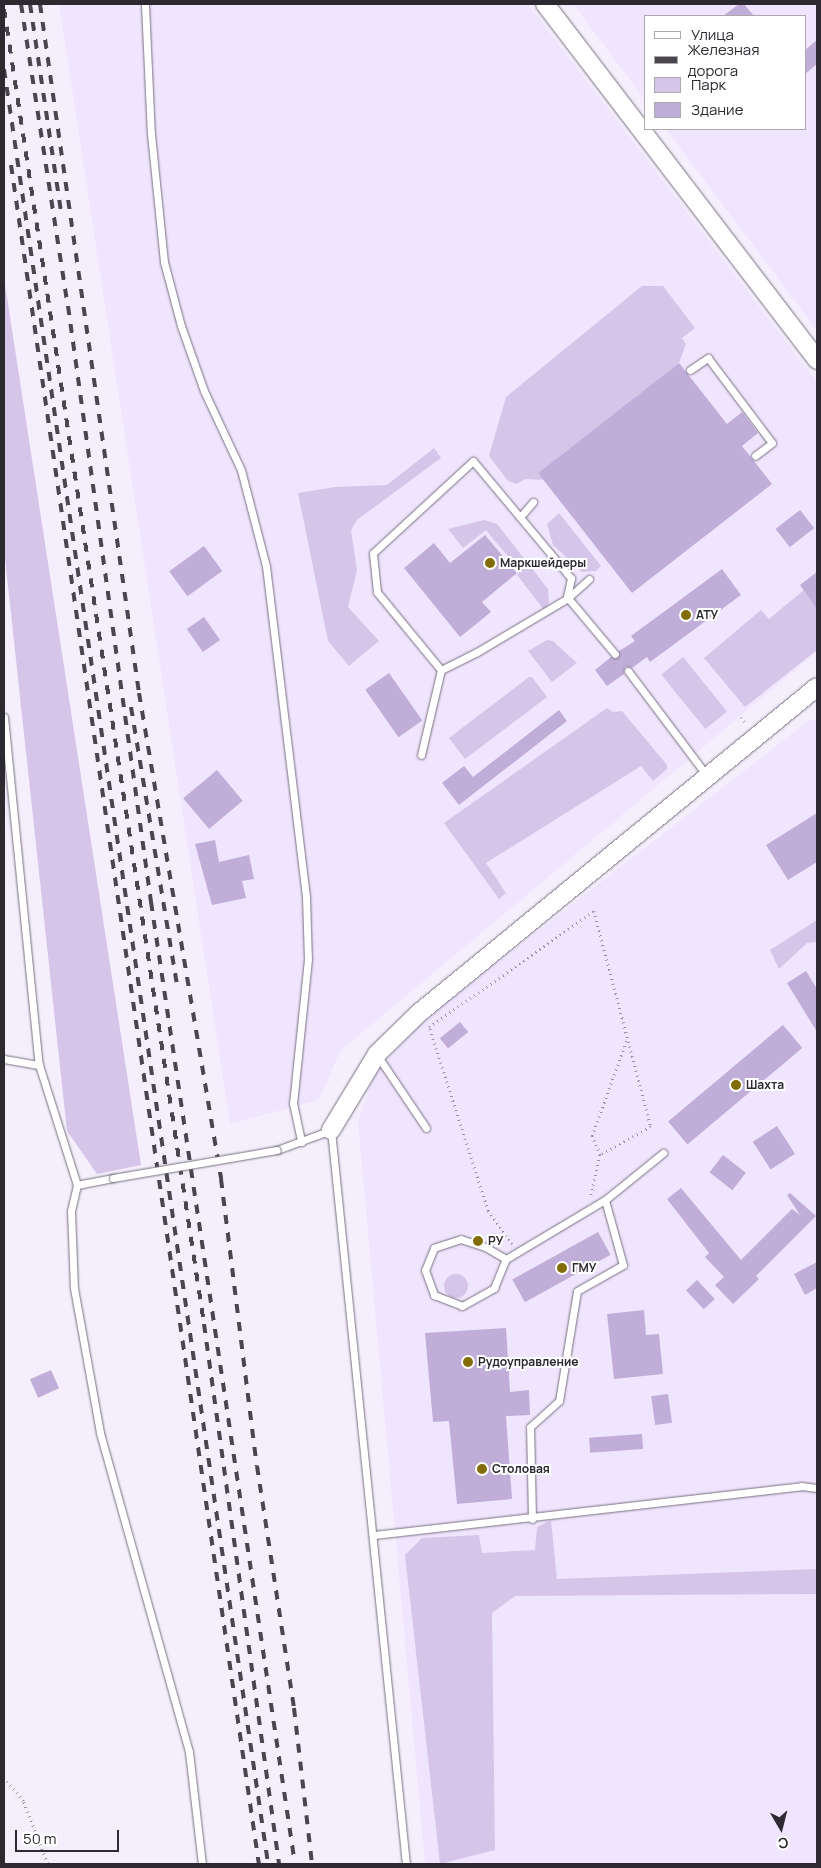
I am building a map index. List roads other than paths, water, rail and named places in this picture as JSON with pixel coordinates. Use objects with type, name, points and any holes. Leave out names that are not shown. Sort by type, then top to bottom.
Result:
[{"type":"street","points":[[545,4],[817,360]]},
{"type":"street","points":[[331,1130],[377,1054],[419,1013],[817,687]]},
{"type":"lane","points":[[145,4],[151,134],[164,262],[180,326],[204,391],[242,470],[266,566],[306,897],[308,959],[293,1103],[301,1142]]},
{"type":"lane","points":[[690,370],[708,358],[772,443],[755,456]]},
{"type":"lane","points":[[441,670],[376,592],[373,553],[473,461],[571,578],[568,598],[615,654]]},
{"type":"lane","points":[[520,517],[533,502]]},
{"type":"lane","points":[[441,670],[478,652],[568,598],[589,579]]},
{"type":"lane","points":[[421,755],[441,670]]},
{"type":"lane","points":[[628,671],[708,776]]},
{"type":"lane","points":[[4,717],[39,1065],[77,1186],[71,1211],[74,1288],[82,1348],[100,1433],[189,1752],[202,1864]]},
{"type":"lane","points":[[377,1054],[426,1128]]},
{"type":"lane","points":[[4,1059],[39,1065]]},
{"type":"lane","points":[[77,1186],[277,1150],[331,1130],[374,1535],[406,1864]]},
{"type":"lane","points":[[506,1260],[485,1247],[461,1239],[434,1248],[425,1270],[434,1295],[462,1306],[494,1288],[506,1260],[605,1200],[663,1153]]},
{"type":"lane","points":[[532,1519],[530,1427],[559,1401],[577,1292],[623,1266],[605,1200]]},
{"type":"lane","points":[[374,1535],[532,1519],[801,1486],[817,1488]]},
{"type":"railway","points":[[21,4],[68,306],[151,902],[295,1864]]},
{"type":"railway","points":[[30,4],[61,211]]},
{"type":"railway","points":[[40,4],[139,693],[221,1179],[257,1466],[294,1708],[312,1864]]},
{"type":"railway","points":[[4,9],[204,1324],[279,1864]]},
{"type":"railway","points":[[4,69],[268,1864]]},
{"type":"railway","points":[[11,165],[259,1864]]},
{"type":"railway","points":[[131,707],[177,986]]},
{"type":"place","name":"Маркшейдеры","points":[[490,563]]},
{"type":"place","name":"АТУ","points":[[686,615]]},
{"type":"place","name":"Шахта","points":[[736,1085]]},
{"type":"place","name":"РУ","points":[[478,1241]]},
{"type":"place","name":"ГМУ","points":[[562,1268]]},
{"type":"place","name":"Рудоуправление","points":[[468,1362]]},
{"type":"place","name":"Столовая","points":[[482,1469]]}]
